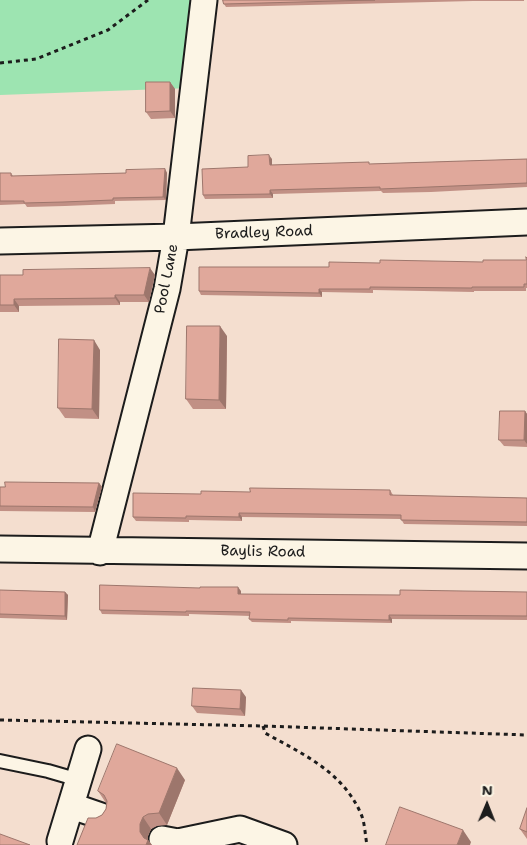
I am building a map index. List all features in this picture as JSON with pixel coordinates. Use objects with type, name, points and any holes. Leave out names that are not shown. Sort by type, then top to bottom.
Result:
[{"type":"street","name":"Pool Lane","points":[[100,552],[168,289],[176,237],[204,0]]},
{"type":"street","name":"Bradley Road","points":[[0,241],[176,237],[527,222]]},
{"type":"street","name":"Baylis Road","points":[[0,549],[100,552],[527,556]]},
{"type":"street","points":[[60,841],[88,749]]},
{"type":"street","points":[[72,806],[101,816]]},
{"type":"street","points":[[162,839],[178,842],[240,829],[284,845]]},
{"type":"lane","points":[[0,761],[48,771],[79,780]]},
{"type":"path","points":[[0,63],[36,59],[108,30],[148,0]]},
{"type":"path","points":[[0,720],[527,735]]},
{"type":"path","points":[[263,726],[265,733],[317,762],[344,786],[362,815],[367,845]]},
{"type":"green space","points":[[0,0],[204,0],[191,88],[0,95]]},
{"type":"building","points":[[223,0],[375,0],[224,4]]},
{"type":"building","points":[[146,82],[170,82],[170,111],[146,112]]},
{"type":"building","points":[[269,155],[270,165],[527,159],[527,183],[380,189],[380,187],[270,190],[270,194],[203,195],[202,169],[248,167],[248,156]]},
{"type":"building","points":[[165,169],[163,197],[24,203],[24,201],[0,201],[0,173],[11,173],[11,176],[126,173],[126,170]]},
{"type":"building","points":[[526,257],[527,284],[524,284],[524,287],[370,287],[370,289],[319,289],[319,293],[199,291],[199,267],[329,267],[329,262],[380,263],[380,260],[483,262],[483,260],[526,260]]},
{"type":"building","points":[[150,268],[144,295],[115,295],[115,298],[14,299],[14,305],[0,305],[0,275],[23,275],[23,270]]},
{"type":"building","points":[[187,326],[220,326],[219,400],[186,399]]},
{"type":"building","points":[[59,339],[94,340],[92,409],[58,408]]},
{"type":"building","points":[[500,411],[525,411],[524,440],[499,440]]},
{"type":"building","points":[[5,482],[99,483],[93,507],[0,506],[0,487],[5,487]]},
{"type":"building","points":[[250,488],[390,490],[390,495],[527,498],[527,522],[401,520],[401,515],[239,513],[239,517],[133,517],[133,493],[201,494],[201,491],[250,492]]},
{"type":"building","points":[[100,585],[200,588],[238,587],[238,594],[400,595],[400,590],[527,592],[527,616],[389,615],[389,620],[288,618],[288,620],[249,619],[250,612],[100,610]]},
{"type":"building","points":[[0,590],[65,592],[65,616],[0,614]]},
{"type":"building","points":[[193,688],[241,690],[240,709],[192,706]]},
{"type":"building","points":[[117,744],[177,768],[159,813],[148,814],[143,817],[140,824],[140,832],[148,840],[146,845],[77,845],[88,818],[96,818],[102,815],[106,809],[107,801],[104,795],[98,791]]},
{"type":"building","points":[[400,807],[463,830],[457,845],[386,845]]},
{"type":"building","points":[[527,808],[527,832],[520,829]]},
{"type":"building","points":[[0,834],[30,845],[0,845]]}]
